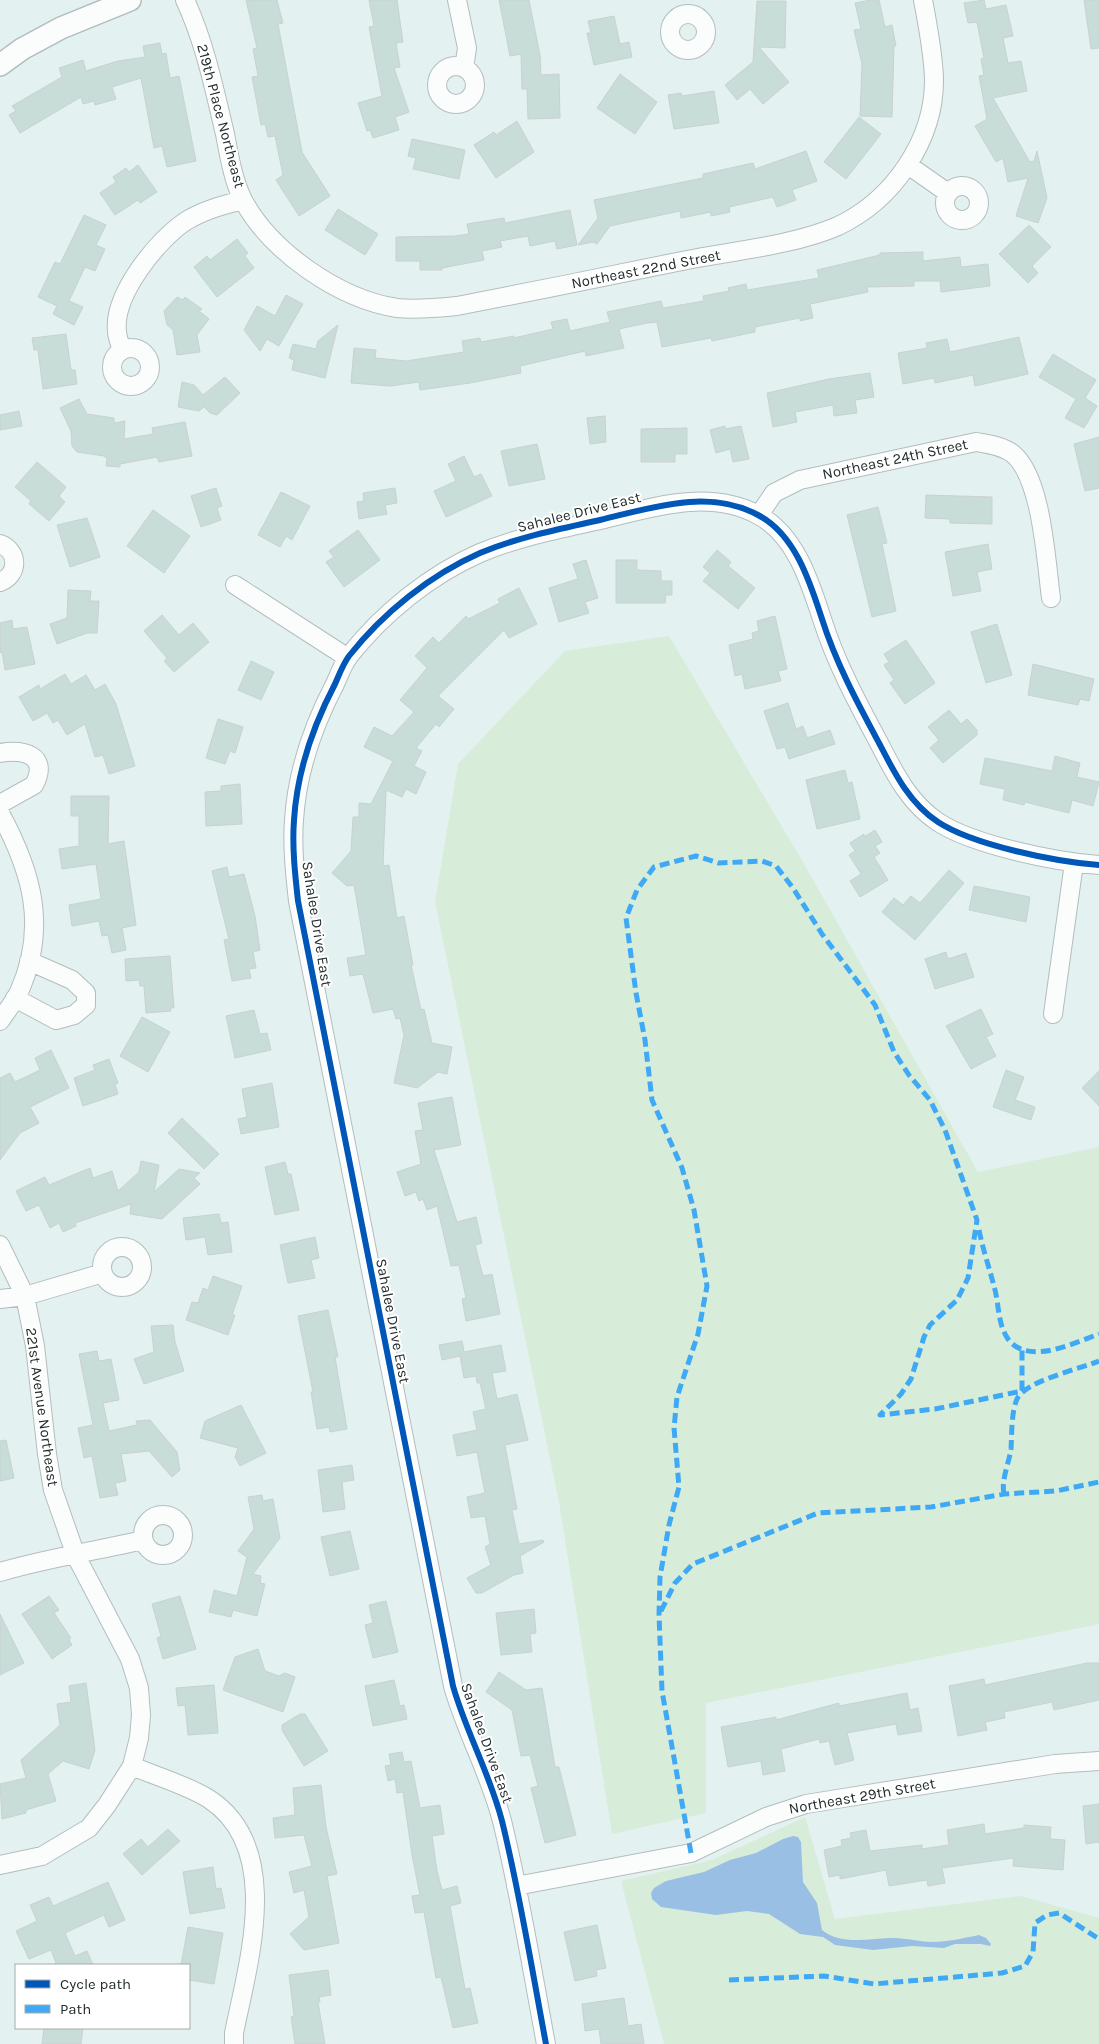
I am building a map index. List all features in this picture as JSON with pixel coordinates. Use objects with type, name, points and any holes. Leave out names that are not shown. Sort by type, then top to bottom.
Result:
[{"type":"street","points":[[0,65],[22,49],[61,28],[130,0]]},
{"type":"street","name":"219th Place Northeast","points":[[185,0],[196,24],[206,55],[232,166],[243,200],[271,238],[299,263],[330,284],[361,297]]},
{"type":"street","points":[[457,0],[467,48],[464,68]]},
{"type":"street","name":"Northeast 22nd Street","points":[[361,297],[396,308],[427,309],[457,306],[814,234],[838,225],[866,208],[886,191],[908,165],[926,125],[934,80],[932,46],[923,0]]},
{"type":"street","points":[[908,165],[948,193]]},
{"type":"street","points":[[122,350],[116,331],[119,310],[132,281],[155,248],[185,222],[208,210],[243,200]]},
{"type":"street","name":"Northeast 24th Street","points":[[759,515],[774,493],[800,480],[976,442],[994,445],[1012,453],[1024,466],[1030,478],[1036,498],[1051,598]]},
{"type":"street","name":"Sahalee Drive East","points":[[546,2044],[516,1886],[501,1820],[489,1781],[460,1711],[453,1686],[298,901],[293,864],[294,819],[300,780],[312,733],[348,658],[400,603],[439,575],[479,554],[522,538],[678,501],[710,502],[759,515],[780,533],[799,559],[811,585],[834,655],[849,688],[901,784],[916,803],[935,820],[955,831],[981,841],[1074,863],[1099,865]]},
{"type":"street","points":[[0,544],[10,550],[15,562],[12,574],[0,582]]},
{"type":"street","points":[[234,585],[348,658]]},
{"type":"street","points":[[0,753],[16,750],[29,754],[37,764],[38,772],[34,785],[0,804]]},
{"type":"street","points":[[0,813],[26,867],[34,897],[34,922],[29,961],[15,998],[0,1021]]},
{"type":"street","points":[[1053,1014],[1074,863]]},
{"type":"street","points":[[15,998],[56,1020],[74,1015],[86,1005],[86,993],[72,980],[29,961]]},
{"type":"street","name":"221st Avenue Northeast","points":[[0,1245],[25,1296],[35,1346],[53,1490],[76,1556],[130,1659],[139,1688],[141,1715],[139,1738],[132,1766],[108,1805],[89,1828],[42,1856],[0,1865]]},
{"type":"street","points":[[0,1299],[25,1296],[103,1273]]},
{"type":"street","points":[[0,1572],[32,1563],[76,1556],[143,1540]]},
{"type":"street","name":"Northeast 29th Street","points":[[516,1886],[690,1853],[766,1817],[806,1804],[1055,1764],[1099,1761]]},
{"type":"street","points":[[132,1766],[208,1798],[223,1810],[236,1828],[247,1850],[255,1881],[256,1908],[252,1942],[234,2033],[234,2044]]},
{"type":"green space","points":[[669,636],[807,869],[978,1172],[1099,1147],[1099,1624],[706,1703],[706,1813],[612,1834],[559,1502],[435,902],[458,764],[565,651]]},
{"type":"green space","points":[[805,1817],[835,1919],[1021,1896],[1099,1918],[1099,2044],[664,2044],[621,1881],[712,1860]]},
{"type":"water","points":[[793,1836],[798,1837],[801,1842],[803,1882],[817,1903],[822,1930],[830,1935],[847,1940],[894,1938],[933,1942],[950,1941],[979,1935],[986,1938],[991,1944],[990,1946],[955,1944],[944,1948],[912,1946],[873,1950],[835,1945],[823,1937],[800,1934],[769,1914],[747,1911],[716,1915],[661,1907],[652,1899],[651,1893],[654,1888],[666,1881],[704,1872],[730,1860],[756,1853]]},
{"type":"building","points":[[246,0],[277,0],[283,23],[278,24],[302,152],[330,196],[299,216],[276,180],[283,175],[275,136],[268,137],[265,124],[261,125],[252,77],[258,76],[253,49],[257,48]]},
{"type":"building","points":[[369,0],[397,0],[403,42],[396,43],[400,67],[394,68],[409,112],[395,117],[399,130],[373,138],[370,130],[367,131],[358,103],[382,96],[369,27],[374,26]]},
{"type":"building","points":[[499,0],[529,0],[540,55],[541,75],[559,74],[560,118],[528,119],[527,89],[522,89],[521,54],[510,56]]},
{"type":"building","points":[[879,0],[885,27],[892,25],[896,46],[894,46],[892,117],[860,116],[862,64],[854,30],[861,29],[855,3]]},
{"type":"building","points":[[984,0],[986,9],[1006,5],[1013,36],[1003,38],[1008,63],[1021,61],[1027,91],[993,98],[1030,162],[1034,161],[1037,151],[1047,198],[1038,223],[1016,216],[1028,178],[1008,182],[1003,158],[996,162],[975,126],[987,119],[979,76],[984,75],[981,59],[984,58],[977,22],[968,23],[964,3]]},
{"type":"building","points":[[1084,0],[1099,0],[1099,48],[1091,49]]},
{"type":"building","points":[[757,1],[786,1],[785,48],[759,47],[789,82],[763,104],[750,89],[737,100],[725,85],[753,62]]},
{"type":"building","points":[[614,16],[620,44],[629,42],[632,57],[594,65],[587,33],[591,33],[588,21]]},
{"type":"building","points":[[160,43],[162,54],[166,53],[170,78],[179,76],[196,161],[167,167],[162,146],[154,148],[141,78],[112,87],[116,99],[95,105],[94,101],[83,104],[81,97],[20,133],[9,115],[16,111],[12,106],[62,77],[59,68],[83,60],[86,71],[118,61],[145,57],[143,46]]},
{"type":"building","points":[[620,74],[657,102],[635,134],[597,108]]},
{"type":"building","points":[[714,91],[719,123],[674,129],[668,95],[681,93],[682,96]]},
{"type":"building","points":[[859,117],[881,134],[846,179],[824,162]]},
{"type":"building","points":[[517,121],[534,152],[496,178],[474,145],[494,132],[496,135]]},
{"type":"building","points":[[412,139],[465,150],[459,179],[413,169],[416,158],[408,156]]},
{"type":"building","points":[[806,151],[817,181],[792,190],[796,200],[777,207],[773,197],[729,207],[730,212],[711,216],[711,212],[681,218],[680,211],[610,226],[597,244],[593,242],[578,245],[598,218],[594,200],[703,178],[703,174],[753,163],[755,169]]},
{"type":"building","points":[[138,165],[157,192],[140,203],[138,200],[115,215],[100,193],[116,182],[113,177],[126,168],[129,172]]},
{"type":"building","points":[[338,209],[378,234],[365,255],[325,230]]},
{"type":"building","points":[[570,210],[577,245],[557,249],[555,241],[530,246],[528,236],[500,241],[502,247],[482,251],[484,260],[442,268],[442,270],[420,270],[420,261],[396,261],[396,237],[469,234],[467,224],[504,218],[505,223]]},
{"type":"building","points":[[84,215],[106,225],[96,245],[105,249],[95,271],[85,267],[69,301],[83,307],[74,325],[53,314],[57,306],[38,297],[55,262],[60,264]]},
{"type":"building","points":[[1029,225],[1051,247],[1032,266],[1038,273],[1028,283],[999,254]]},
{"type":"building","points":[[237,239],[248,253],[245,256],[254,268],[217,297],[194,267],[207,256],[210,260]]},
{"type":"building","points":[[923,252],[923,261],[960,257],[961,267],[988,264],[990,286],[941,292],[940,281],[914,281],[914,286],[867,287],[868,292],[810,304],[813,318],[800,321],[800,318],[755,327],[755,332],[712,341],[711,338],[662,347],[657,322],[647,323],[619,329],[624,348],[586,356],[585,351],[520,366],[521,373],[470,383],[420,390],[419,382],[390,386],[351,383],[354,348],[376,350],[375,358],[406,361],[464,352],[462,341],[480,338],[481,342],[514,336],[514,338],[553,329],[551,322],[567,319],[570,331],[610,322],[607,312],[661,301],[663,308],[704,301],[703,296],[729,291],[728,288],[746,284],[747,290],[819,278],[817,270],[880,255],[880,253]]},
{"type":"building","points":[[286,295],[303,304],[279,346],[267,339],[260,351],[244,330],[257,306],[275,316]]},
{"type":"building","points":[[177,297],[183,300],[185,297],[202,309],[199,311],[209,319],[197,335],[200,352],[177,355],[173,330],[167,325],[164,311]]},
{"type":"building","points":[[338,325],[325,378],[292,370],[294,360],[289,358],[293,344],[316,349],[318,341]]},
{"type":"building","points":[[66,334],[71,370],[75,370],[77,384],[43,389],[38,350],[34,350],[32,338]]},
{"type":"building","points":[[1019,337],[1028,374],[975,386],[973,375],[935,383],[934,378],[903,384],[898,353],[927,348],[926,343],[947,339],[950,352]]},
{"type":"building","points":[[1053,354],[1096,380],[1085,398],[1097,406],[1084,428],[1065,418],[1076,399],[1039,377]]},
{"type":"building","points":[[870,373],[874,397],[855,400],[857,413],[834,416],[833,405],[795,412],[797,422],[773,427],[767,393],[829,379]]},
{"type":"building","points":[[225,377],[240,393],[217,415],[210,413],[204,407],[199,411],[178,407],[182,382],[194,385],[203,395]]},
{"type":"building","points":[[79,399],[87,414],[114,418],[114,423],[125,421],[124,439],[153,434],[152,428],[185,422],[192,456],[159,462],[157,457],[120,464],[120,467],[106,466],[107,459],[104,456],[77,452],[72,446],[71,431],[60,408]]},
{"type":"building","points":[[19,411],[22,426],[0,430],[0,415]]},
{"type":"building","points":[[605,416],[606,442],[590,444],[587,418]]},
{"type":"building","points":[[725,426],[725,429],[741,426],[749,459],[733,462],[730,449],[716,453],[710,430]]},
{"type":"building","points":[[687,428],[687,454],[675,454],[675,462],[641,462],[641,429]]},
{"type":"building","points":[[1099,437],[1099,488],[1085,491],[1074,444]]},
{"type":"building","points":[[537,444],[545,479],[509,486],[501,451]]},
{"type":"building","points":[[464,456],[474,477],[481,474],[492,496],[446,517],[434,491],[456,481],[448,464]]},
{"type":"building","points":[[37,462],[66,487],[59,496],[65,502],[49,521],[29,504],[31,501],[15,487]]},
{"type":"building","points":[[216,488],[222,506],[217,508],[221,520],[201,527],[191,496]]},
{"type":"building","points":[[395,488],[397,503],[385,505],[387,514],[359,519],[357,502],[364,501],[363,493]]},
{"type":"building","points":[[281,492],[310,506],[292,540],[286,536],[280,547],[258,535]]},
{"type":"building","points":[[926,495],[992,497],[992,524],[950,523],[950,519],[925,518]]},
{"type":"building","points":[[878,507],[887,543],[882,544],[896,611],[872,617],[847,515]]},
{"type":"building","points":[[153,510],[190,536],[164,573],[127,546]]},
{"type":"building","points":[[87,518],[100,557],[70,567],[57,525]]},
{"type":"building","points":[[358,530],[380,560],[344,587],[326,562],[334,557],[329,551]]},
{"type":"building","points":[[988,544],[992,569],[977,572],[981,591],[953,596],[945,552]]},
{"type":"building","points":[[717,550],[731,562],[728,566],[755,588],[738,609],[703,581],[710,573],[703,567]]},
{"type":"building","points":[[586,560],[598,598],[585,602],[589,613],[559,622],[549,588],[578,579],[573,564]]},
{"type":"building","points":[[616,560],[637,560],[637,570],[661,571],[661,581],[672,581],[672,595],[666,595],[665,603],[616,603]]},
{"type":"building","points":[[519,588],[537,624],[509,638],[504,630],[438,696],[454,709],[439,727],[436,724],[416,748],[422,751],[414,766],[426,772],[416,794],[406,789],[402,797],[386,790],[383,866],[389,865],[397,918],[404,916],[413,965],[411,965],[421,1010],[424,1009],[432,1043],[452,1047],[447,1074],[438,1072],[417,1088],[394,1083],[404,1035],[400,1018],[396,1019],[393,1009],[373,1013],[363,974],[350,976],[347,958],[366,955],[354,885],[347,886],[332,873],[351,851],[353,817],[359,817],[359,803],[371,804],[393,761],[364,747],[374,727],[392,736],[414,712],[400,700],[427,668],[415,656],[433,637],[439,643],[466,616],[468,619],[500,603],[498,599]]},
{"type":"building","points":[[68,590],[91,591],[90,601],[99,601],[97,633],[87,633],[57,644],[50,624],[67,618]]},
{"type":"building","points":[[162,615],[179,635],[193,623],[209,642],[174,672],[164,661],[167,658],[144,631]]},
{"type":"building","points":[[775,616],[787,669],[778,671],[781,681],[745,689],[742,674],[735,676],[729,645],[753,639],[752,633],[759,631],[757,621]]},
{"type":"building","points":[[12,620],[13,629],[27,627],[35,664],[5,670],[2,652],[0,653],[0,623]]},
{"type":"building","points":[[997,624],[1012,675],[986,683],[971,632]]},
{"type":"building","points":[[906,640],[935,683],[905,704],[890,683],[894,680],[884,665],[889,662],[884,654]]},
{"type":"building","points":[[251,661],[274,672],[261,700],[238,690]]},
{"type":"building","points":[[1033,664],[1094,679],[1089,701],[1080,699],[1078,705],[1028,695]]},
{"type":"building","points":[[65,674],[71,684],[86,675],[95,690],[105,684],[116,704],[135,766],[109,774],[103,755],[95,757],[85,724],[67,735],[58,720],[53,723],[47,713],[33,721],[19,697],[39,685],[40,689]]},
{"type":"building","points":[[788,703],[796,729],[803,726],[807,738],[830,730],[835,744],[789,759],[785,747],[777,749],[764,711]]},
{"type":"building","points":[[949,710],[961,724],[967,719],[977,730],[977,735],[943,763],[930,748],[939,740],[928,727]]},
{"type":"building","points":[[218,719],[243,727],[235,753],[230,751],[225,764],[206,758]]},
{"type":"building","points":[[1055,756],[1080,763],[1077,777],[1099,782],[1093,806],[1072,800],[1069,813],[1025,802],[1024,805],[1003,800],[1005,789],[980,784],[985,758],[1052,771]]},
{"type":"building","points":[[845,770],[848,783],[852,782],[860,819],[817,829],[806,780]]},
{"type":"building","points":[[240,784],[242,824],[206,826],[205,792],[221,791],[221,786]]},
{"type":"building","points":[[71,796],[109,796],[108,844],[124,841],[136,925],[122,928],[126,950],[112,953],[108,935],[102,936],[99,921],[72,926],[69,905],[101,899],[96,864],[62,869],[59,849],[79,846],[79,816],[71,816]]},
{"type":"building","points":[[875,830],[882,842],[875,846],[880,853],[874,857],[888,880],[860,897],[850,881],[861,874],[849,855],[855,851],[850,843],[864,834],[864,837]]},
{"type":"building","points":[[227,867],[229,877],[244,874],[255,916],[260,950],[253,952],[256,968],[249,969],[251,978],[232,981],[224,940],[229,939],[212,871]]},
{"type":"building","points":[[949,870],[964,883],[915,940],[882,912],[894,898],[903,905],[911,896],[920,903]]},
{"type":"building","points":[[974,886],[1030,897],[1026,922],[969,910]]},
{"type":"building","points":[[946,952],[948,959],[966,953],[974,977],[935,989],[925,959]]},
{"type":"building","points":[[170,956],[174,1008],[170,1008],[171,1011],[146,1013],[144,986],[140,986],[139,980],[126,981],[125,959]]},
{"type":"building","points":[[981,1009],[993,1034],[986,1037],[996,1056],[971,1069],[946,1026]]},
{"type":"building","points":[[254,1010],[260,1034],[267,1033],[271,1050],[235,1058],[226,1016]]},
{"type":"building","points":[[142,1017],[170,1032],[148,1072],[120,1056]]},
{"type":"building","points":[[51,1050],[69,1088],[30,1107],[39,1123],[20,1133],[0,1160],[0,1078],[10,1073],[15,1082],[40,1070],[35,1058]]},
{"type":"building","points":[[109,1059],[118,1083],[115,1084],[118,1094],[83,1106],[74,1078],[95,1070],[93,1065]]},
{"type":"building","points":[[1006,1070],[1024,1077],[1015,1100],[1035,1107],[1031,1120],[993,1107]]},
{"type":"building","points":[[1099,1071],[1099,1106],[1082,1088]]},
{"type":"building","points":[[272,1083],[279,1127],[241,1134],[238,1119],[247,1117],[242,1089]]},
{"type":"building","points":[[452,1097],[461,1145],[434,1150],[457,1222],[476,1217],[482,1243],[475,1245],[483,1276],[492,1274],[500,1314],[466,1321],[462,1299],[466,1298],[459,1265],[451,1266],[437,1206],[427,1210],[423,1199],[419,1201],[416,1192],[405,1196],[397,1172],[421,1164],[415,1131],[423,1130],[418,1103]]},
{"type":"building","points":[[182,1118],[219,1154],[204,1169],[168,1133]]},
{"type":"building","points":[[141,1161],[159,1165],[154,1192],[179,1169],[200,1173],[194,1178],[200,1184],[162,1219],[130,1214],[131,1204],[75,1223],[76,1226],[63,1232],[59,1223],[50,1228],[39,1205],[26,1211],[16,1191],[45,1177],[49,1185],[90,1168],[93,1178],[112,1171],[118,1191],[139,1172]]},
{"type":"building","points":[[285,1162],[288,1174],[291,1174],[299,1210],[275,1215],[265,1167]]},
{"type":"building","points":[[219,1214],[221,1223],[228,1222],[232,1252],[208,1255],[205,1237],[186,1240],[183,1218]]},
{"type":"building","points":[[315,1237],[319,1258],[311,1260],[315,1278],[288,1283],[280,1245]]},
{"type":"building","points":[[213,1276],[242,1286],[232,1315],[235,1315],[228,1335],[186,1320],[192,1302],[198,1303],[203,1288],[208,1290]]},
{"type":"building","points":[[328,1310],[338,1357],[335,1357],[347,1429],[330,1432],[329,1427],[317,1429],[311,1392],[313,1392],[298,1316]]},
{"type":"building","points":[[173,1325],[175,1342],[184,1371],[144,1384],[134,1359],[154,1352],[151,1326]]},
{"type":"building","points":[[462,1341],[464,1352],[501,1345],[506,1371],[492,1373],[497,1399],[517,1394],[528,1440],[505,1445],[517,1509],[512,1510],[519,1544],[543,1540],[544,1542],[520,1556],[523,1573],[514,1575],[482,1593],[476,1593],[467,1578],[491,1565],[485,1547],[490,1544],[485,1516],[471,1518],[467,1497],[485,1493],[477,1452],[457,1456],[453,1435],[477,1430],[473,1412],[486,1409],[480,1383],[477,1383],[476,1376],[464,1378],[460,1356],[442,1360],[439,1345]]},
{"type":"building","points":[[97,1351],[99,1361],[111,1359],[119,1400],[103,1403],[109,1431],[137,1425],[136,1421],[150,1420],[177,1452],[180,1470],[172,1477],[149,1451],[121,1454],[126,1481],[115,1483],[118,1495],[100,1498],[92,1456],[84,1458],[78,1428],[93,1425],[79,1354]]},
{"type":"building","points":[[241,1405],[266,1453],[240,1466],[235,1457],[238,1448],[200,1438],[205,1421]]},
{"type":"building","points":[[6,1440],[14,1478],[0,1481],[0,1441]]},
{"type":"building","points":[[352,1465],[354,1480],[342,1482],[345,1509],[323,1512],[318,1470]]},
{"type":"building","points":[[262,1495],[263,1501],[273,1499],[280,1538],[253,1574],[261,1576],[260,1583],[265,1584],[257,1616],[233,1610],[231,1617],[209,1612],[214,1590],[237,1596],[247,1557],[238,1551],[254,1529],[248,1497]]},
{"type":"building","points":[[350,1531],[359,1569],[330,1576],[321,1537]]},
{"type":"building","points":[[49,1596],[59,1610],[54,1613],[71,1638],[69,1640],[72,1645],[52,1659],[22,1614]]},
{"type":"building","points":[[180,1596],[196,1649],[163,1659],[157,1638],[161,1636],[152,1604]]},
{"type":"building","points":[[386,1601],[398,1652],[373,1658],[365,1625],[373,1623],[369,1605]]},
{"type":"building","points":[[534,1609],[536,1633],[530,1634],[532,1652],[501,1655],[496,1613]]},
{"type":"building","points":[[0,1614],[24,1663],[0,1675]]},
{"type":"building","points":[[258,1649],[265,1671],[279,1676],[285,1673],[295,1677],[283,1712],[223,1690],[235,1657]]},
{"type":"building","points":[[1087,1663],[1099,1663],[1099,1700],[1054,1710],[1052,1702],[1004,1712],[1005,1718],[985,1722],[987,1730],[958,1736],[949,1686],[984,1679],[985,1685]]},
{"type":"building","points":[[499,1672],[526,1690],[542,1688],[555,1767],[559,1767],[576,1835],[545,1843],[531,1788],[538,1786],[530,1755],[521,1756],[512,1710],[486,1692]]},
{"type":"building","points":[[394,1680],[400,1706],[404,1705],[407,1719],[373,1726],[365,1686]]},
{"type":"building","points":[[86,1683],[95,1750],[89,1769],[63,1761],[48,1774],[56,1801],[26,1810],[26,1813],[2,1819],[0,1784],[26,1778],[21,1760],[60,1725],[57,1704],[71,1702],[69,1686]]},
{"type":"building","points":[[214,1685],[218,1733],[188,1735],[185,1705],[178,1706],[176,1688]]},
{"type":"building","points":[[907,1693],[910,1710],[918,1708],[922,1731],[898,1735],[896,1724],[847,1733],[854,1760],[835,1765],[829,1741],[820,1743],[819,1739],[781,1749],[785,1771],[763,1775],[761,1761],[728,1767],[721,1727],[776,1717],[776,1720],[839,1703],[839,1706]]},
{"type":"building","points":[[300,1714],[305,1714],[328,1751],[304,1766],[282,1730],[282,1725]]},
{"type":"building","points":[[402,1752],[404,1762],[411,1761],[420,1808],[440,1805],[444,1834],[432,1836],[437,1871],[442,1890],[457,1886],[461,1903],[450,1906],[465,1989],[470,1988],[478,2023],[453,2028],[441,1977],[436,1978],[424,1912],[415,1913],[412,1896],[420,1895],[403,1792],[397,1793],[395,1779],[388,1781],[385,1766],[391,1765],[389,1754]]},
{"type":"building","points":[[321,1785],[326,1827],[337,1874],[327,1876],[339,1943],[304,1950],[290,1934],[309,1917],[304,1890],[294,1893],[289,1872],[312,1866],[304,1835],[275,1838],[273,1818],[295,1815],[293,1788]]},
{"type":"building","points":[[1099,1804],[1099,1842],[1086,1844],[1083,1806]]},
{"type":"building","points":[[984,1824],[985,1834],[1024,1828],[1024,1825],[1051,1827],[1050,1839],[1065,1840],[1063,1870],[1013,1866],[1014,1858],[942,1868],[945,1883],[928,1886],[927,1880],[889,1886],[886,1870],[840,1879],[840,1875],[829,1877],[824,1850],[842,1846],[841,1840],[851,1838],[850,1833],[866,1830],[870,1851],[922,1845],[922,1849],[949,1845],[947,1830]]},
{"type":"building","points":[[168,1829],[180,1841],[142,1875],[123,1854],[141,1839],[148,1847]]},
{"type":"building","points":[[213,1867],[216,1889],[221,1888],[225,1908],[190,1914],[183,1872]]},
{"type":"building","points":[[108,1882],[125,1920],[109,1927],[104,1915],[65,1933],[75,1956],[87,1951],[93,1964],[54,1964],[56,1963],[51,1950],[29,1959],[16,1931],[37,1921],[30,1905],[49,1897],[53,1906]]},
{"type":"building","points":[[597,1925],[606,1968],[596,1970],[597,1976],[575,1981],[564,1932]]},
{"type":"building","points":[[188,1927],[223,1933],[214,1984],[190,1980],[190,1964],[181,1964]]},
{"type":"building","points":[[328,1970],[331,1995],[319,1997],[320,2002],[318,2002],[325,2044],[295,2044],[291,2017],[294,2016],[289,1975]]},
{"type":"building","points":[[624,1998],[628,2026],[641,2024],[644,2044],[601,2044],[599,2029],[585,2031],[582,2004]]},
{"type":"building","points":[[44,2029],[83,2029],[81,2044],[42,2044]]},
{"type":"marked path","points":[[691,1853],[662,1691],[659,1615],[660,1577],[669,1525],[679,1487],[674,1428],[677,1397],[698,1334],[707,1286],[694,1210],[682,1168],[652,1100],[645,1040],[636,993],[626,918],[637,890],[654,867],[696,856],[719,863],[762,861],[776,866],[793,888],[822,934],[875,1005],[894,1052],[909,1075],[930,1100],[945,1130],[977,1220],[968,1278],[957,1300],[930,1325],[924,1337],[911,1379],[901,1394],[880,1415],[935,1409],[1022,1391],[1022,1349]]},
{"type":"marked path","points":[[979,1230],[995,1290],[1002,1328],[1008,1339],[1017,1347],[1027,1351],[1052,1350],[1099,1334]]},
{"type":"marked path","points":[[1004,1494],[1003,1489],[1011,1449],[1013,1417],[1017,1399],[1022,1393],[1041,1381],[1099,1361]]},
{"type":"marked path","points":[[661,1611],[675,1583],[693,1564],[818,1513],[931,1507],[1004,1494],[1056,1491],[1099,1482]]},
{"type":"marked path","points":[[729,1980],[824,1976],[874,1984],[1002,1973],[1025,1966],[1033,1952],[1035,1923],[1047,1915],[1059,1913],[1099,1939]]},
{"type":"cycle path","points":[[546,2044],[520,1904],[502,1821],[453,1686],[298,901],[293,840],[296,802],[302,767],[313,733],[341,670],[362,640],[392,610],[443,572],[480,553],[509,542],[539,534],[659,506],[699,502],[739,507],[771,523],[791,546],[806,575],[834,651],[863,713],[903,786],[919,806],[938,822],[953,830],[993,845],[1038,856],[1099,865]]}]
